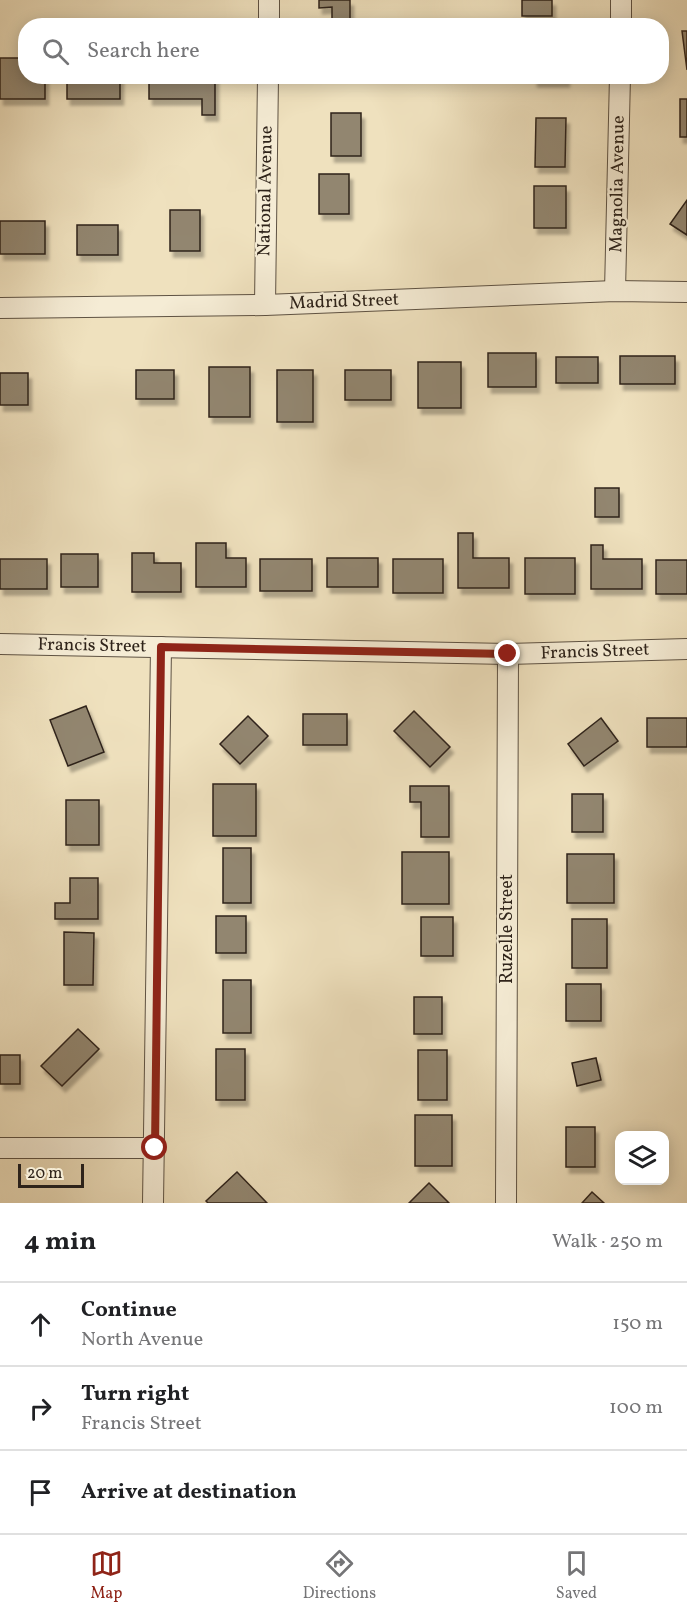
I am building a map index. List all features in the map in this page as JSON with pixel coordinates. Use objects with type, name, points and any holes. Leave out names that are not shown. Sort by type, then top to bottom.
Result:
[{"type":"street","points":[[269,0],[269,18]]},
{"type":"street","points":[[621,0],[621,18]]},
{"type":"street","name":"National Avenue","points":[[265,304],[268,84]]},
{"type":"street","name":"Magnolia Avenue","points":[[615,291],[620,84]]},
{"type":"street","name":"Madrid Street","points":[[0,308],[265,304],[615,291],[687,292]]},
{"type":"street","name":"Francis Street","points":[[0,644],[508,654],[687,650]]},
{"type":"street","points":[[153,1203],[161,647]]},
{"type":"street","name":"Ruzelle Street","points":[[506,1203],[508,654]]},
{"type":"street","points":[[0,1148],[155,1148]]},
{"type":"building","points":[[319,0],[350,0],[350,18],[332,18],[332,7],[319,8]]},
{"type":"building","points":[[522,0],[552,0],[552,16],[522,16]]},
{"type":"building","points":[[682,31],[687,31],[687,70]]},
{"type":"building","points":[[0,58],[18,58],[18,84],[45,84],[45,99],[0,99]]},
{"type":"building","points":[[67,84],[120,84],[120,99],[67,99]]},
{"type":"building","points":[[149,84],[215,84],[215,115],[202,115],[202,99],[149,99]]},
{"type":"building","points":[[680,99],[687,99],[687,137],[680,137]]},
{"type":"building","points":[[331,113],[361,113],[361,156],[331,156]]},
{"type":"building","points":[[536,118],[566,118],[565,167],[535,167]]},
{"type":"building","points":[[319,174],[349,174],[349,214],[319,214]]},
{"type":"building","points":[[534,186],[566,186],[566,228],[534,228]]},
{"type":"building","points":[[687,200],[687,235],[670,224]]},
{"type":"building","points":[[170,210],[200,210],[200,251],[170,251]]},
{"type":"building","points":[[0,221],[45,221],[45,254],[0,254]]},
{"type":"building","points":[[77,225],[118,225],[118,255],[77,255]]},
{"type":"building","points":[[488,353],[536,353],[536,387],[488,387]]},
{"type":"building","points":[[620,356],[675,356],[675,384],[620,384]]},
{"type":"building","points":[[556,357],[598,357],[598,383],[556,383]]},
{"type":"building","points":[[418,362],[461,362],[461,408],[418,408]]},
{"type":"building","points":[[209,367],[250,367],[250,417],[209,417]]},
{"type":"building","points":[[136,370],[174,370],[174,399],[136,399]]},
{"type":"building","points":[[277,370],[313,370],[313,422],[277,422]]},
{"type":"building","points":[[345,370],[391,370],[391,400],[345,400]]},
{"type":"building","points":[[0,373],[28,373],[28,405],[0,405]]},
{"type":"building","points":[[595,488],[619,488],[619,517],[595,517]]},
{"type":"building","points":[[458,533],[473,533],[473,558],[509,558],[509,588],[458,588]]},
{"type":"building","points":[[196,543],[226,543],[226,558],[246,558],[246,587],[196,587]]},
{"type":"building","points":[[591,545],[603,545],[603,559],[642,559],[642,589],[591,589]]},
{"type":"building","points":[[132,553],[154,553],[154,563],[181,563],[181,592],[132,592]]},
{"type":"building","points":[[61,554],[98,554],[98,587],[61,587]]},
{"type":"building","points":[[327,558],[378,558],[378,587],[327,587]]},
{"type":"building","points":[[525,558],[575,558],[575,594],[525,594]]},
{"type":"building","points":[[0,559],[47,559],[47,589],[0,589]]},
{"type":"building","points":[[260,559],[312,559],[312,591],[260,591]]},
{"type":"building","points":[[393,559],[443,559],[443,593],[393,593]]},
{"type":"building","points":[[656,560],[687,560],[687,594],[656,594]]},
{"type":"building","points":[[86,706],[104,752],[68,766],[50,720]]},
{"type":"building","points":[[414,711],[450,747],[430,767],[394,731]]},
{"type":"building","points":[[303,714],[347,714],[347,745],[303,745]]},
{"type":"building","points":[[248,716],[268,736],[240,764],[220,744]]},
{"type":"building","points":[[601,718],[618,741],[584,766],[568,744]]},
{"type":"building","points":[[647,718],[687,718],[687,747],[647,747]]},
{"type":"building","points":[[213,784],[256,784],[256,836],[213,836]]},
{"type":"building","points":[[410,786],[449,786],[449,837],[421,837],[421,802],[410,802]]},
{"type":"building","points":[[572,794],[603,794],[603,832],[572,832]]},
{"type":"building","points":[[66,800],[99,800],[99,845],[66,845]]},
{"type":"building","points":[[223,848],[251,848],[251,903],[223,903]]},
{"type":"building","points":[[402,852],[449,852],[449,904],[402,904]]},
{"type":"building","points":[[567,854],[614,854],[614,903],[567,903]]},
{"type":"building","points":[[70,878],[98,878],[98,919],[55,919],[55,903],[70,903]]},
{"type":"building","points":[[216,916],[246,916],[246,953],[216,953]]},
{"type":"building","points":[[421,917],[453,917],[453,956],[421,956]]},
{"type":"building","points":[[572,919],[607,919],[607,968],[572,968]]},
{"type":"building","points":[[64,932],[94,933],[93,985],[64,985]]},
{"type":"building","points":[[223,980],[251,980],[251,1033],[223,1033]]},
{"type":"building","points":[[566,984],[601,984],[601,1021],[566,1021]]},
{"type":"building","points":[[414,997],[442,997],[442,1034],[414,1034]]},
{"type":"building","points":[[78,1029],[99,1049],[62,1086],[41,1066]]},
{"type":"building","points":[[216,1049],[245,1049],[245,1100],[216,1100]]},
{"type":"building","points":[[418,1050],[447,1050],[447,1100],[418,1100]]},
{"type":"building","points":[[0,1055],[20,1055],[20,1084],[0,1084]]},
{"type":"building","points":[[596,1058],[601,1080],[577,1086],[572,1063]]},
{"type":"building","points":[[415,1115],[452,1115],[452,1166],[415,1166]]},
{"type":"building","points":[[566,1127],[595,1127],[595,1167],[566,1167]]},
{"type":"building","points":[[237,1172],[267,1203],[208,1203],[206,1201]]},
{"type":"building","points":[[429,1183],[449,1203],[409,1203]]},
{"type":"building","points":[[592,1192],[604,1203],[582,1203]]},
{"type":"route","points":[[155,1148],[161,647],[508,654]]}]
